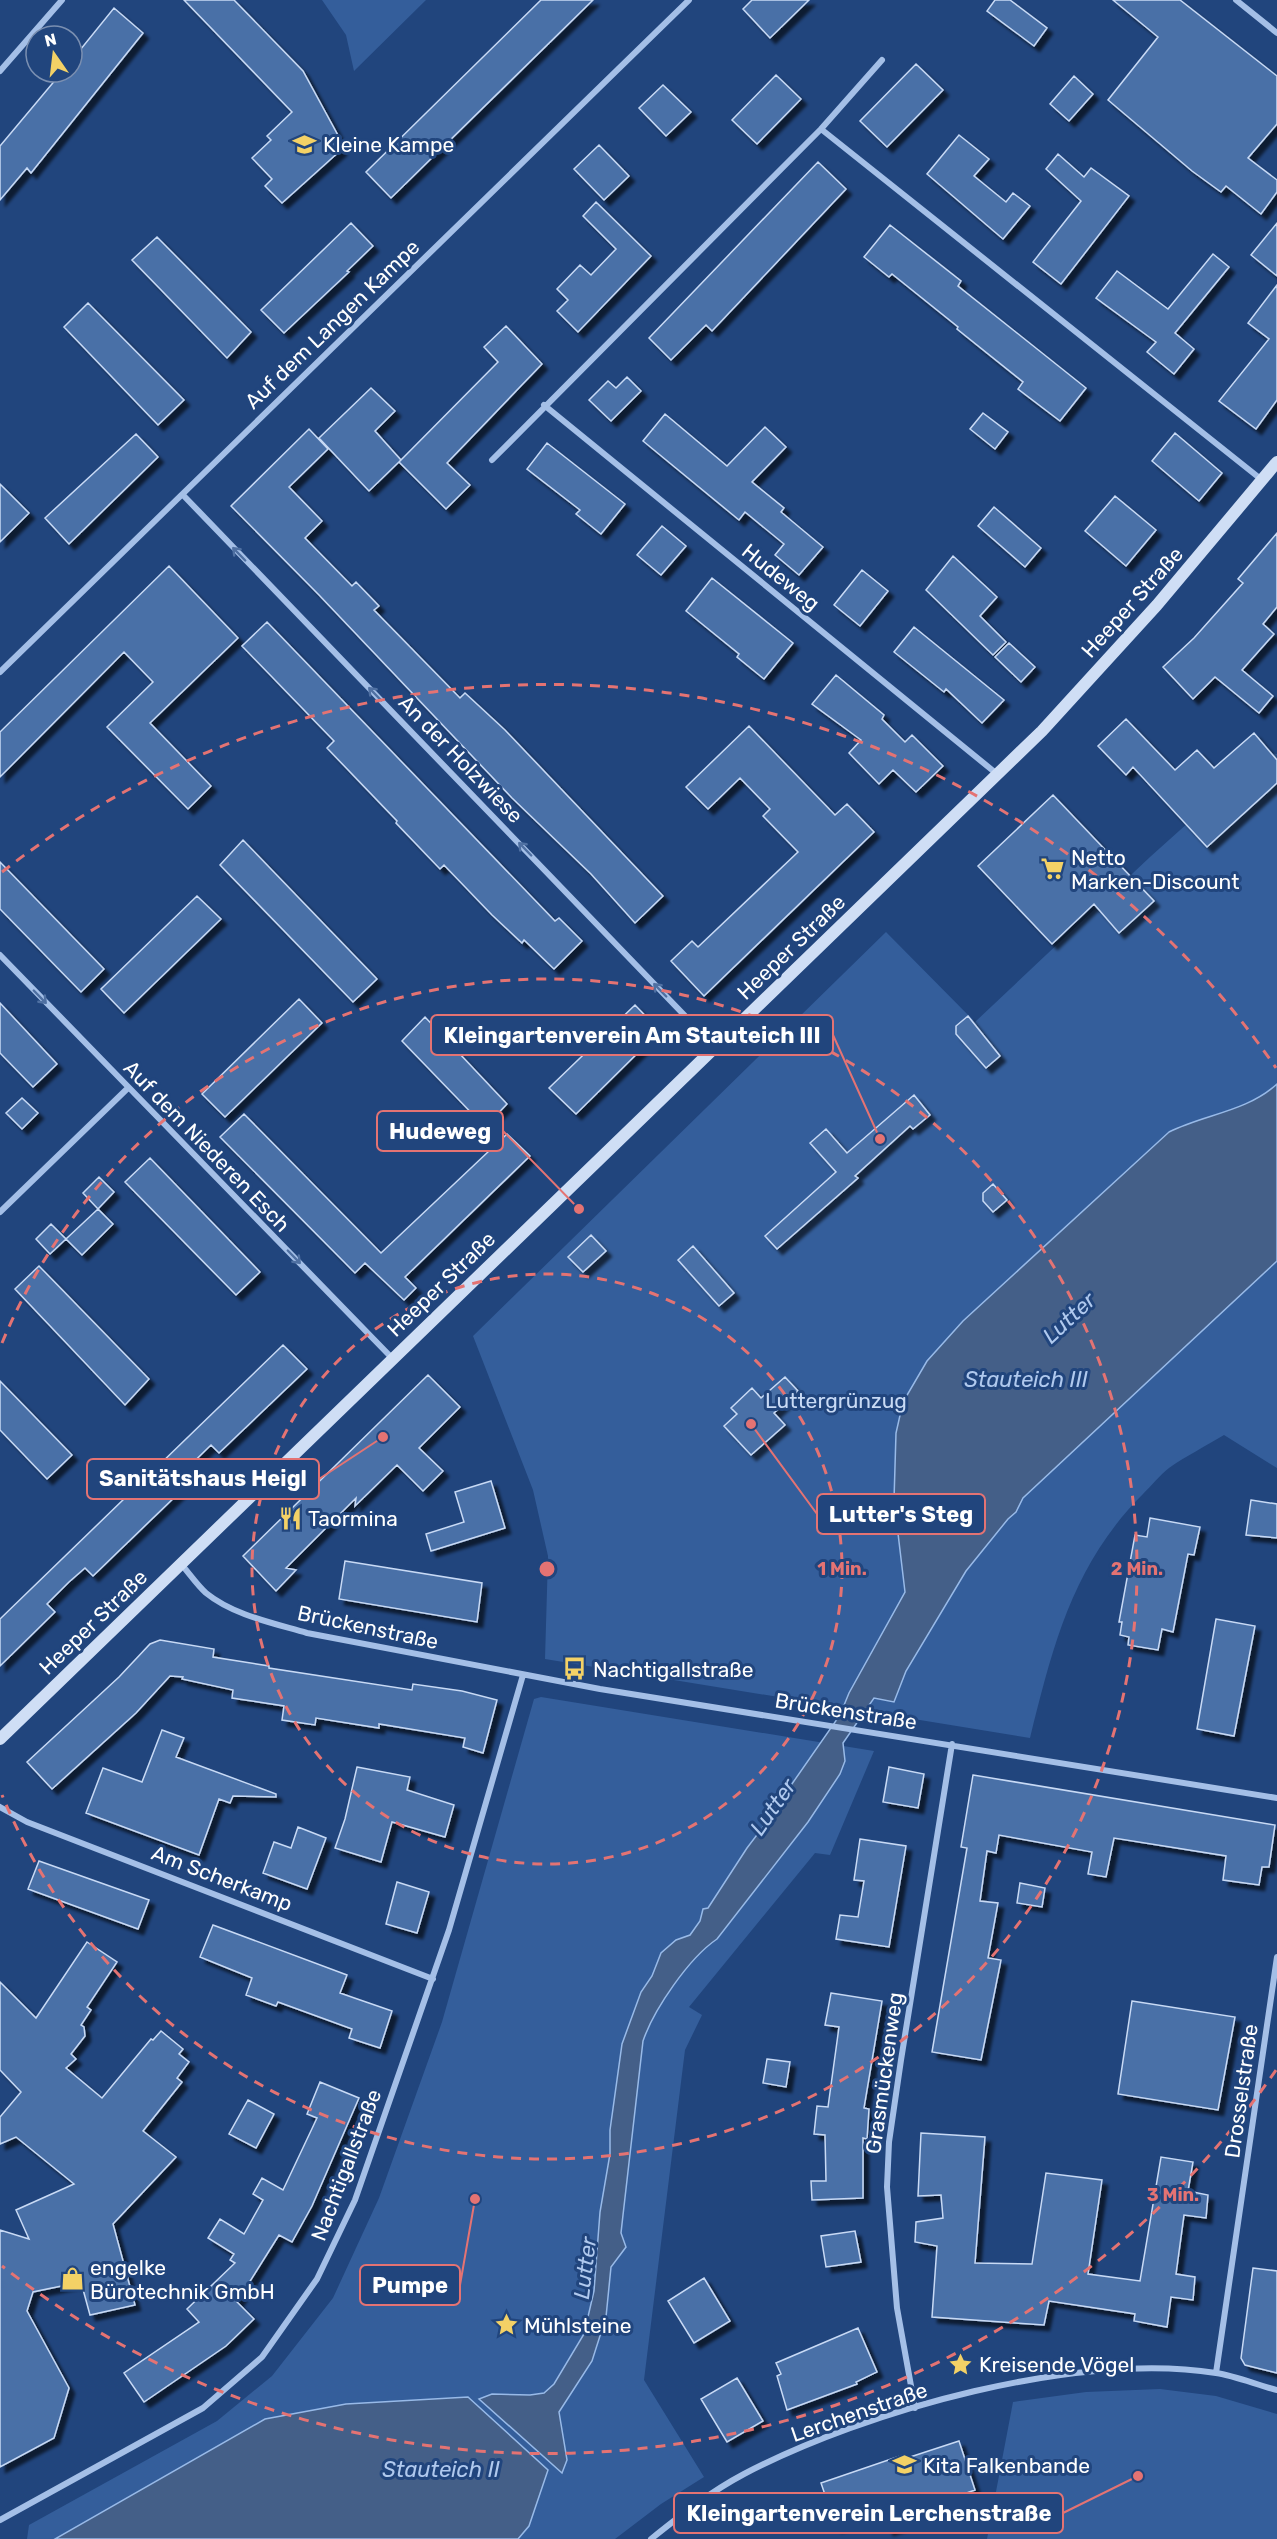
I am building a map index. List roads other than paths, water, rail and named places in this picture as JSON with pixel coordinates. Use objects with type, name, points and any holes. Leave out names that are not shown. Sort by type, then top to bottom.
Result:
[{"type":"main road","name":"Heeper Straße","points":[[0,1739],[998,775],[1128,638],[1277,462]]},
{"type":"street","points":[[0,71],[62,0]]},
{"type":"street","name":"Auf dem Langen Kampe","points":[[0,672],[689,0]]},
{"type":"street","points":[[1236,0],[1277,33]]},
{"type":"street","points":[[492,460],[544,405],[821,129],[882,60]]},
{"type":"street","points":[[821,129],[1262,481]]},
{"type":"street","name":"Hudeweg","points":[[544,405],[998,775]]},
{"type":"street","name":"An der Holzwiese","points":[[183,495],[715,1047]]},
{"type":"street","name":"Auf dem Niederen Esch","points":[[0,955],[392,1358]]},
{"type":"street","points":[[0,1212],[128,1088]]},
{"type":"street","name":"Brückenstraße","points":[[181,1564],[206,1592],[225,1605],[260,1619],[307,1633],[523,1675],[1277,1798]]},
{"type":"street","name":"Nachtigallstraße","points":[[0,2520],[203,2408],[262,2357],[317,2279],[355,2200],[433,1979],[523,1675]]},
{"type":"street","name":"Grasmückenweg","points":[[915,2408],[897,2308],[886,2187],[889,2142],[900,2060],[952,1744]]},
{"type":"street","name":"Am Scherkamp","points":[[0,1807],[27,1822],[190,1882],[433,1979]]},
{"type":"street","name":"Drosselstraße","points":[[1216,2373],[1277,1957]]},
{"type":"street","name":"Lerchenstraße","points":[[651,2539],[700,2500],[774,2459],[861,2425],[915,2408],[1005,2385],[1060,2376],[1152,2369],[1216,2373],[1277,2390]]},
{"type":"water","name":"Stauteich III","points":[[1277,1084],[1277,1261],[1023,1498],[1016,1512],[966,1571],[906,1671],[894,1702],[874,1698],[843,1743],[845,1761],[840,1774],[808,1822],[717,1939],[684,1971],[655,2014],[643,2041],[621,2233],[626,2247],[611,2267],[606,2317],[592,2361],[559,2412],[567,2460],[562,2473],[479,2399],[492,2394],[544,2393],[554,2384],[584,2334],[594,2291],[600,2212],[610,2154],[610,2130],[622,2044],[641,1992],[652,1976],[661,1953],[676,1940],[690,1935],[700,1921],[703,1909],[708,1908],[747,1848],[766,1823],[773,1819],[787,1791],[840,1715],[849,1693],[905,1592],[894,1500],[896,1433],[903,1402],[927,1361],[963,1321],[1169,1132],[1239,1107]]},
{"type":"water","name":"Stauteich II","points":[[468,2397],[548,2470],[529,2526],[518,2539],[55,2539],[265,2419],[346,2404]]},
{"type":"place","name":"Kleine Kampe","points":[[305,144]]},
{"type":"place","name":"Netto Marken-Discount","points":[[1053,869]]},
{"type":"place","name":"Kleingartenverein Am Stauteich III","points":[[880,1139]]},
{"type":"place","name":"Hudeweg","points":[[579,1209]]},
{"type":"place","name":"Lutter's Steg","points":[[751,1424]]},
{"type":"place","name":"Sanitätshaus Heigl","points":[[383,1437]]},
{"type":"place","name":"Taormina","points":[[290,1518]]},
{"type":"place","name":"Nachtigallstraße","points":[[575,1669]]},
{"type":"place","name":"Pumpe","points":[[475,2199]]},
{"type":"place","name":"engelke Bürotechnik GmbH","points":[[72,2279]]},
{"type":"place","name":"Mühlsteine","points":[[506,2325]]},
{"type":"place","name":"Kreisende Vögel","points":[[961,2364]]},
{"type":"place","name":"Kita Falkenbande","points":[[905,2465]]},
{"type":"place","name":"Kleingartenverein Lerchenstraße","points":[[1138,2476]]},
{"type":"water label","name":"Lutter","points":[[1069,1318]]},
{"type":"water label","name":"Lutter","points":[[773,1807]]},
{"type":"water label","name":"Lutter","points":[[585,2268]]},
{"type":"park label","name":"Luttergrünzug","points":[[836,1400]]}]
